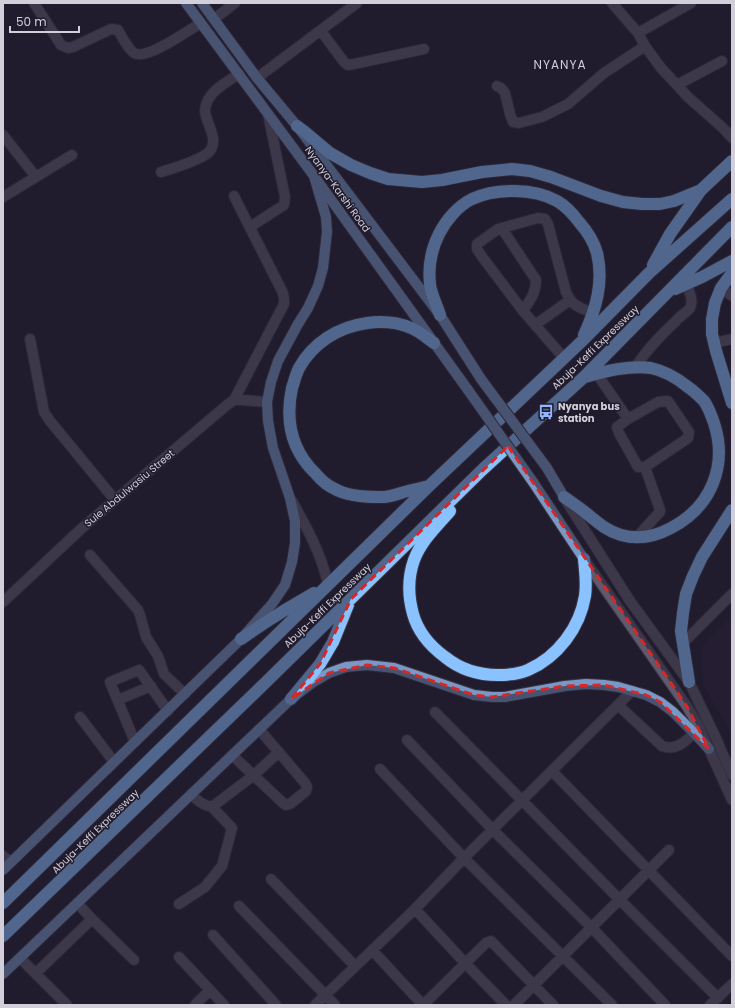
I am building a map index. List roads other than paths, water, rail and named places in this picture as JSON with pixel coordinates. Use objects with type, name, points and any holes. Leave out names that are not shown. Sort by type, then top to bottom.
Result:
[{"type":"highway","points":[[297,126],[330,153],[351,165],[388,179],[422,182],[442,180],[482,172],[512,169],[530,171],[551,177],[600,196],[623,202],[642,204],[660,204],[674,201],[701,190]]},
{"type":"highway","name":"Abuja-Keffi Expressway","points":[[649,273],[670,234],[701,190],[732,161]]},
{"type":"highway","points":[[440,315],[430,284],[429,266],[432,250],[443,227],[450,217],[462,206],[484,195],[502,191],[535,193],[557,201],[573,214],[583,226],[592,241],[596,253],[598,260],[599,284],[597,299],[581,342]]},
{"type":"highway","name":"Abuja-Keffi Expressway","points":[[3,903],[429,486],[581,342],[649,273],[732,199]]},
{"type":"highway","name":"Abuja-Keffi Expressway","points":[[3,936],[482,470],[584,377],[732,227]]},
{"type":"highway","name":"Abuja-Keffi Expressway","points":[[668,292],[732,261]]},
{"type":"highway","points":[[732,273],[721,288],[715,303],[712,319],[712,334],[714,343],[722,374],[732,403]]},
{"type":"highway","points":[[429,486],[381,498],[350,495],[335,490],[310,469],[300,456],[293,441],[289,412],[294,380],[298,369],[308,354],[322,341],[336,332],[356,324],[391,322],[412,328],[434,343]]},
{"type":"highway","points":[[564,497],[601,525],[622,536],[636,538],[664,532],[680,523],[695,511],[706,498],[714,483],[720,456],[717,432],[710,410],[704,401],[679,380],[665,372],[650,368],[616,369],[584,377]]},
{"type":"highway","points":[[482,470],[462,499],[427,538],[414,560],[411,571],[409,593],[414,618],[427,641],[437,652],[462,669],[479,674],[510,675],[527,671],[540,664],[553,654],[571,633],[579,616],[585,595],[586,575],[584,559]]},
{"type":"highway","points":[[689,682],[681,631],[682,613],[686,594],[702,558],[732,510]]},
{"type":"highway","points":[[241,639],[281,612],[328,585]]},
{"type":"highway","points":[[291,699],[312,673],[333,642],[351,599]]},
{"type":"main road","name":"Nyanya-Karshi Road","points":[[186,3],[314,176],[468,390],[533,482],[584,559]]},
{"type":"main road","name":"Nyanya-Karshi Road","points":[[202,3],[440,315],[481,379],[547,468],[564,497]]},
{"type":"main road","points":[[3,870],[7,859],[114,762],[241,639],[272,604],[285,584],[292,562],[295,543],[295,521],[290,498],[273,448],[268,421],[267,402],[271,382],[278,361],[308,308],[318,286],[323,268],[327,232],[326,217],[314,176]]},
{"type":"main road","points":[[3,974],[291,699],[312,683],[329,673],[346,667],[367,665],[394,668],[462,692],[486,696],[505,697],[565,686],[586,684],[618,687],[646,695],[660,702],[709,749]]},
{"type":"street","points":[[34,3],[61,45],[68,48],[111,29],[115,29],[118,30],[132,51],[141,55],[154,51],[201,23]]},
{"type":"street","points":[[214,19],[235,3]]},
{"type":"street","points":[[258,78],[357,3]]},
{"type":"street","points":[[612,3],[638,33],[645,46],[661,68],[688,97],[732,138]]},
{"type":"street","points":[[638,33],[691,3]]},
{"type":"street","points":[[321,31],[344,62],[348,64],[424,49]]},
{"type":"street","points":[[497,86],[505,93],[513,122],[519,123],[542,117],[568,104],[604,73],[645,46]]},
{"type":"street","points":[[677,85],[722,61]]},
{"type":"street","points":[[161,172],[199,159],[208,153],[212,147],[213,140],[204,110],[210,96],[215,90],[239,74]]},
{"type":"street","points":[[250,227],[284,205],[285,197],[268,114]]},
{"type":"street","points":[[3,135],[36,177]]},
{"type":"street","points":[[3,197],[72,155]]},
{"type":"street","points":[[234,196],[283,293],[284,299],[284,304],[234,400],[267,402]]},
{"type":"street","points":[[564,358],[523,311],[477,249],[477,244],[498,229],[538,218],[545,219],[548,224],[566,292],[570,300],[574,304],[593,313]]},
{"type":"street","points":[[498,229],[503,230],[536,280],[536,288],[523,311]]},
{"type":"street","points":[[635,368],[642,356],[690,307],[691,293],[686,284]]},
{"type":"street","points":[[721,288],[732,296]]},
{"type":"street","points":[[535,325],[570,300]]},
{"type":"street","points":[[714,343],[732,339]]},
{"type":"street","points":[[30,340],[44,412],[115,500]]},
{"type":"street","points":[[597,374],[628,419]]},
{"type":"street","name":"Sule Abdulwasiu Street","points":[[3,602],[82,528],[234,400]]},
{"type":"street","points":[[668,401],[689,432],[688,438],[645,468],[638,467],[617,427],[658,402],[668,401]]},
{"type":"street","points":[[636,538],[660,512],[645,468]]},
{"type":"street","points":[[564,497],[630,601],[689,682],[732,775]]},
{"type":"street","points":[[290,498],[307,528],[320,556],[328,585]]},
{"type":"street","points":[[90,555],[138,610],[146,637],[158,656],[164,674],[185,694]]},
{"type":"street","points":[[584,559],[698,724],[732,800]]},
{"type":"street","points":[[683,643],[732,594]]},
{"type":"street","points":[[135,742],[110,682],[139,670],[168,711]]},
{"type":"street","points":[[118,700],[151,686]]},
{"type":"street","points":[[315,1005],[415,909],[464,858],[632,691]]},
{"type":"street","points":[[618,705],[662,746],[667,748],[675,747],[685,742],[694,733]]},
{"type":"street","points":[[435,712],[620,900],[714,1001],[732,984]]},
{"type":"street","points":[[80,717],[114,762]]},
{"type":"street","points":[[232,755],[286,805],[290,804],[306,791],[307,787],[305,783],[259,729]]},
{"type":"street","points":[[407,740],[493,830],[592,928],[665,1005]]},
{"type":"street","points":[[212,807],[254,775],[278,752]]},
{"type":"street","points":[[380,769],[464,858],[612,1005]]},
{"type":"street","points":[[552,771],[732,956]]},
{"type":"street","points":[[179,904],[206,887],[222,866],[232,828],[212,807],[201,803],[191,794]]},
{"type":"street","points":[[514,1005],[669,850]]},
{"type":"street","points":[[271,879],[355,966]]},
{"type":"street","points":[[77,903],[134,960]]},
{"type":"street","points":[[238,906],[335,1005]]},
{"type":"street","points":[[415,909],[506,1005]]},
{"type":"street","points":[[36,973],[92,919]]},
{"type":"street","points":[[213,935],[276,1005]]},
{"type":"street","points":[[372,950],[423,1005],[486,943],[491,941],[553,1005]]},
{"type":"street","points":[[20,958],[67,1005]]},
{"type":"street","points":[[179,958],[224,1005]]},
{"type":"street","points":[[195,1005],[210,990]]},
{"type":"place","name":"Nyanya bus station","points":[[546,412]]},
{"type":"district","name":"NYANYA","points":[[560,65]]}]
